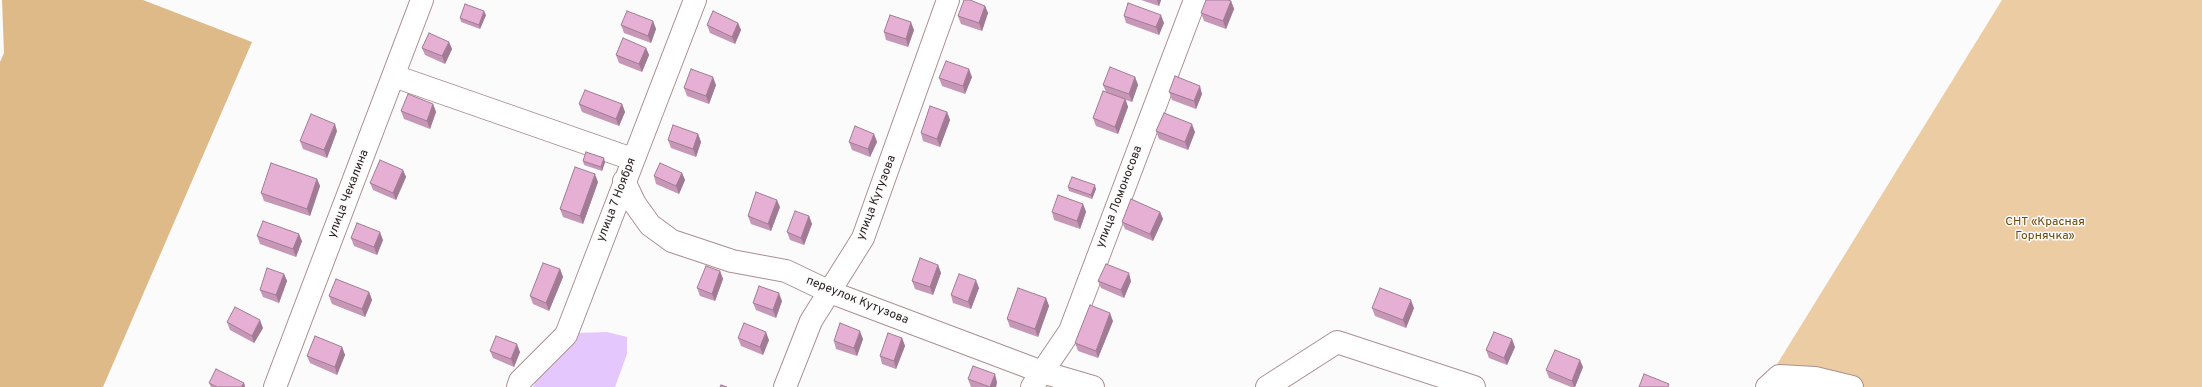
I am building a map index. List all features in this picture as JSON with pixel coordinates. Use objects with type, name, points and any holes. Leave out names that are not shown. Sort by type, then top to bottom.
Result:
[{"type":"street","name":"улица Чекалина","points":[[275,387],[422,0]]},
{"type":"street","name":"улица 7 Ноября","points":[[518,387],[520,381],[566,335],[632,159],[695,0]]},
{"type":"street","name":"улица Кутузова","points":[[785,387],[811,321],[863,238],[948,0]]},
{"type":"street","name":"улица Ломоносова","points":[[1037,379],[1070,331],[1195,0]]},
{"type":"street","points":[[394,76],[632,159]]},
{"type":"street","name":"переулок Кутузова","points":[[624,181],[635,204],[650,225],[672,241],[732,261],[786,271],[830,292],[1037,379],[1093,387]]},
{"type":"street","points":[[1267,387],[1337,342],[1474,387]]},
{"type":"street","points":[[1767,387],[1779,376],[1815,378],[1852,387]]},
{"type":"green space","name":"СНТ «Красная Горнячка»","points":[[2002,0],[2202,0],[2202,387],[1763,387]]},
{"type":"shaded area","points":[[2,0],[143,0],[252,42],[103,387],[0,387],[0,62],[4,53]]},
{"type":"shaded area","points":[[607,332],[627,337],[627,354],[615,387],[533,387],[538,376],[577,333]]},
{"type":"building","points":[[964,0],[970,0],[985,6],[979,23],[958,16]]},
{"type":"building","points":[[1206,0],[1231,1],[1223,21],[1201,13]]},
{"type":"building","points":[[1128,3],[1161,15],[1156,27],[1124,16]]},
{"type":"building","points":[[465,4],[484,11],[479,25],[460,18]]},
{"type":"building","points":[[627,11],[653,21],[648,36],[621,25]]},
{"type":"building","points":[[713,11],[738,23],[732,37],[707,25]]},
{"type":"building","points":[[890,15],[911,22],[906,39],[884,32]]},
{"type":"building","points":[[429,33],[449,42],[442,56],[422,48]]},
{"type":"building","points":[[623,38],[646,48],[639,64],[616,55]]},
{"type":"building","points":[[946,61],[969,69],[963,86],[939,78]]},
{"type":"building","points":[[1110,67],[1135,77],[1129,94],[1103,85]]},
{"type":"building","points":[[691,69],[713,77],[706,96],[684,88]]},
{"type":"building","points":[[1175,76],[1200,86],[1194,101],[1169,92]]},
{"type":"building","points":[[585,90],[622,104],[616,119],[579,104]]},
{"type":"building","points":[[1103,91],[1125,99],[1115,127],[1093,118]]},
{"type":"building","points":[[408,94],[433,104],[427,121],[401,111]]},
{"type":"building","points":[[930,106],[947,112],[937,139],[921,133]]},
{"type":"building","points":[[1164,113],[1192,124],[1185,142],[1156,131]]},
{"type":"building","points":[[311,114],[335,124],[324,150],[300,141]]},
{"type":"building","points":[[673,125],[698,134],[693,149],[668,140]]},
{"type":"building","points":[[855,126],[874,134],[868,149],[849,142]]},
{"type":"building","points":[[586,152],[604,158],[601,167],[583,161]]},
{"type":"building","points":[[380,160],[403,170],[393,193],[370,183]]},
{"type":"building","points":[[271,163],[317,179],[307,209],[261,193]]},
{"type":"building","points":[[660,163],[682,173],[676,186],[654,176]]},
{"type":"building","points":[[575,167],[595,174],[580,216],[560,209]]},
{"type":"building","points":[[1072,177],[1095,185],[1091,195],[1068,187]]},
{"type":"building","points":[[756,192],[777,200],[768,224],[748,216]]},
{"type":"building","points":[[1058,195],[1083,204],[1077,221],[1052,212]]},
{"type":"building","points":[[1131,199],[1160,212],[1150,234],[1122,222]]},
{"type":"building","points":[[795,211],[809,216],[801,238],[787,232]]},
{"type":"building","points":[[263,221],[299,234],[293,249],[257,236]]},
{"type":"building","points":[[357,223],[380,232],[374,247],[351,238]]},
{"type":"building","points":[[920,258],[938,265],[930,287],[912,281]]},
{"type":"building","points":[[543,263],[560,269],[546,303],[530,296]]},
{"type":"building","points":[[1106,264],[1129,273],[1121,290],[1098,281]]},
{"type":"building","points":[[706,266],[720,271],[712,294],[697,288]]},
{"type":"building","points":[[267,268],[284,274],[276,295],[260,290]]},
{"type":"building","points":[[959,274],[976,280],[968,302],[951,295]]},
{"type":"building","points":[[336,279],[369,292],[362,309],[329,296]]},
{"type":"building","points":[[759,286],[779,293],[773,310],[753,303]]},
{"type":"building","points":[[1018,288],[1046,298],[1035,329],[1007,319]]},
{"type":"building","points":[[1380,288],[1411,300],[1403,320],[1372,308]]},
{"type":"building","points":[[1090,305],[1110,313],[1096,351],[1075,343]]},
{"type":"building","points":[[235,307],[260,320],[252,336],[227,322]]},
{"type":"building","points":[[744,323],[766,332],[760,347],[738,338]]},
{"type":"building","points":[[840,323],[860,331],[854,348],[834,341]]},
{"type":"building","points":[[1494,332],[1512,339],[1504,358],[1486,350]]},
{"type":"building","points":[[888,333],[902,338],[894,361],[880,356]]},
{"type":"building","points":[[315,336],[342,347],[335,367],[307,356]]},
{"type":"building","points":[[496,336],[517,344],[511,359],[490,351]]},
{"type":"building","points":[[1555,350],[1580,360],[1572,381],[1546,370]]},
{"type":"building","points":[[973,366],[995,374],[990,387],[968,379]]},
{"type":"building","points":[[216,369],[244,383],[241,387],[217,387],[209,383]]},
{"type":"building","points":[[1644,374],[1669,384],[1668,387],[1639,387]]}]
